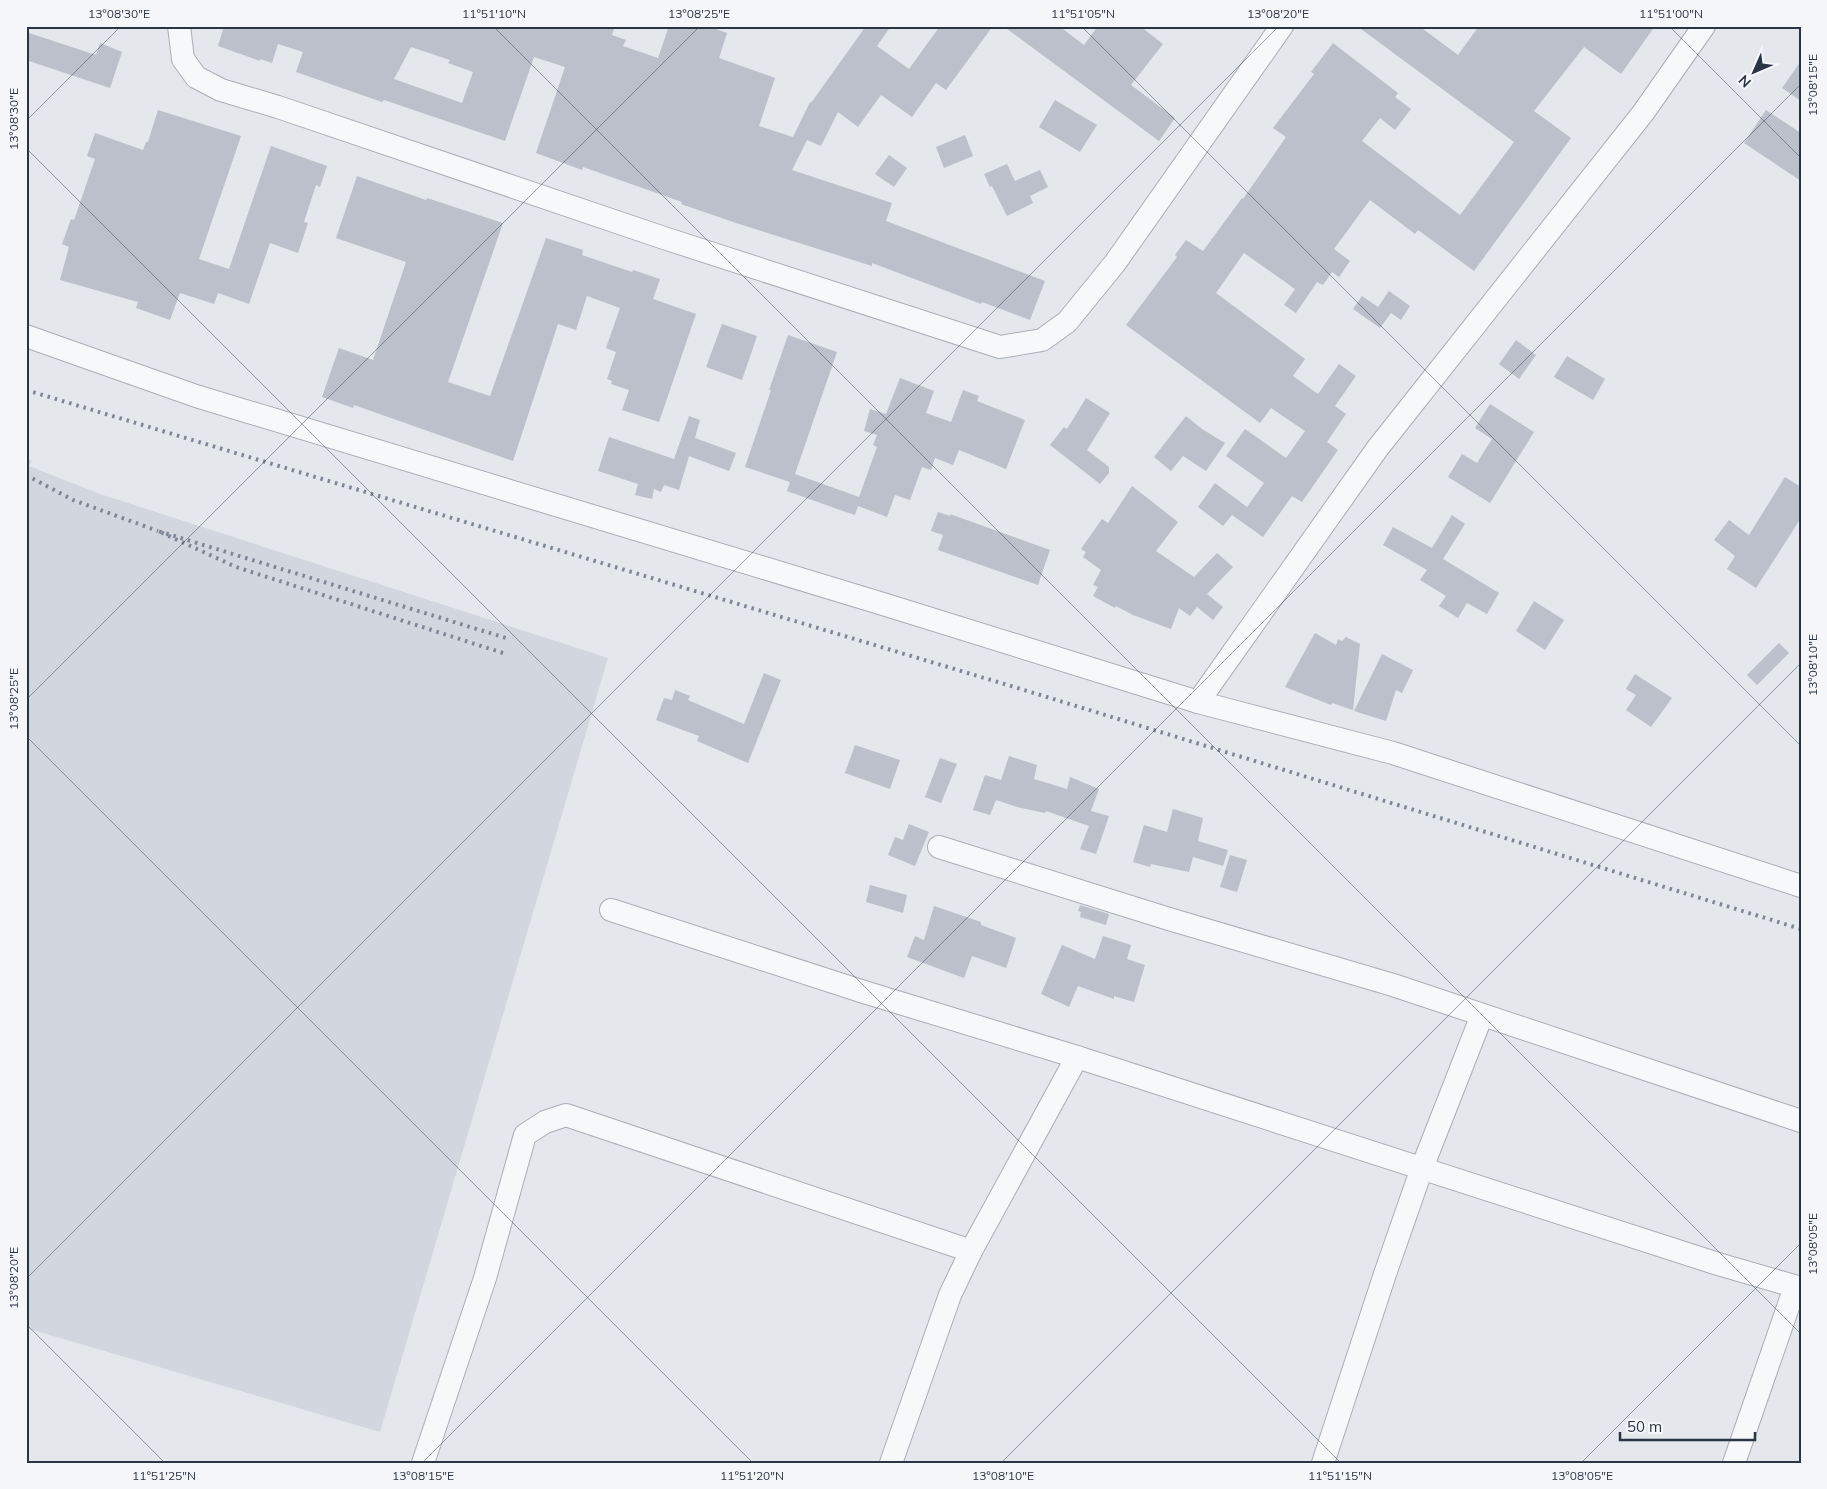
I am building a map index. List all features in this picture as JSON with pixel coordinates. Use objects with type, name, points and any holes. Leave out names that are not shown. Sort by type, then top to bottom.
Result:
[{"type":"street","points":[[179,26],[183,59],[196,77],[221,90],[1000,348],[1042,340],[1067,322],[1115,263],[1282,26]]},
{"type":"street","points":[[1198,702],[1377,449],[1643,112],[1704,26]]},
{"type":"street","points":[[26,336],[196,396],[883,604],[1198,702],[1393,753],[1801,886]]},
{"type":"street","points":[[939,847],[1168,919],[1393,985],[1801,1121]]},
{"type":"street","points":[[610,910],[864,992],[1077,1057],[1798,1288],[1734,1463]]},
{"type":"street","points":[[1323,1463],[1422,1168],[1482,1015]]},
{"type":"street","points":[[891,1463],[950,1295],[971,1251],[1077,1057]]},
{"type":"street","points":[[423,1463],[485,1278],[525,1135],[545,1122],[566,1115],[971,1251]]},
{"type":"shaded area","points":[[26,458],[32,461],[29,466],[100,494],[608,658],[380,1432],[26,1328]]},
{"type":"building","points":[[224,26],[615,26],[612,35],[626,40],[623,46],[658,58],[669,26],[708,26],[727,33],[719,58],[775,78],[759,126],[793,137],[810,102],[866,26],[891,26],[877,46],[909,69],[940,26],[993,26],[946,90],[936,83],[912,117],[881,95],[858,127],[838,112],[821,146],[807,140],[792,170],[892,203],[886,221],[1045,281],[1030,320],[982,302],[981,304],[872,263],[872,266],[736,223],[583,167],[582,170],[536,153],[565,67],[534,57],[505,141],[384,100],[382,102],[296,72],[303,52],[278,44],[272,63],[260,59],[260,61],[218,46]],"holes":[[[411,47],[450,60],[448,63],[473,72],[462,103],[394,79]]]},
{"type":"building","points":[[1003,26],[1059,26],[1084,45],[1098,26],[1140,26],[1163,44],[1131,85],[1175,118],[1159,141]]},
{"type":"building","points":[[1357,26],[1419,26],[1458,55],[1479,26],[1655,26],[1621,74],[1584,47],[1534,111],[1571,138],[1474,271],[1418,230],[1415,234],[1370,200],[1334,249],[1350,261],[1339,277],[1332,272],[1323,285],[1317,282],[1296,313],[1284,305],[1295,289],[1244,253],[1216,293],[1305,359],[1293,376],[1318,394],[1339,364],[1356,376],[1335,406],[1346,414],[1327,442],[1338,450],[1302,502],[1292,496],[1263,537],[1232,515],[1223,526],[1198,507],[1215,483],[1247,507],[1264,483],[1226,456],[1245,429],[1286,458],[1305,431],[1271,408],[1260,423],[1126,325],[1177,257],[1175,255],[1186,240],[1203,251],[1243,199],[1286,137],[1273,128],[1314,74],[1311,72],[1333,43],[1398,93],[1395,97],[1411,109],[1395,130],[1380,118],[1362,141],[1460,215],[1514,142]]},
{"type":"building","points":[[26,32],[96,55],[100,43],[122,52],[110,88],[26,60]]},
{"type":"building","points":[[1801,61],[1801,101],[1782,88]]},
{"type":"building","points":[[1055,100],[1097,125],[1080,152],[1039,127]]},
{"type":"building","points":[[158,110],[241,136],[199,259],[229,269],[271,146],[327,166],[320,187],[316,185],[304,222],[308,223],[298,253],[270,243],[249,304],[218,293],[214,304],[180,293],[170,320],[136,308],[138,302],[60,280],[69,247],[62,244],[71,219],[74,220],[95,159],[87,156],[95,133],[143,150],[146,142],[148,142]]},
{"type":"building","points":[[1766,110],[1801,133],[1801,181],[1744,143]]},
{"type":"building","points":[[965,135],[973,156],[944,168],[936,147]]},
{"type":"building","points":[[889,155],[907,168],[894,187],[875,174]]},
{"type":"building","points":[[1007,164],[1015,181],[1040,170],[1048,187],[1030,196],[1033,203],[1007,216],[984,174]]},
{"type":"building","points":[[357,176],[426,200],[427,198],[503,223],[448,382],[490,396],[546,238],[583,250],[582,255],[632,272],[633,270],[660,279],[653,299],[696,314],[659,422],[622,410],[629,390],[611,384],[612,381],[607,379],[616,352],[606,348],[620,308],[587,296],[576,330],[558,324],[513,461],[354,405],[353,408],[322,397],[339,348],[373,360],[406,262],[336,238]]},
{"type":"building","points":[[1389,291],[1410,306],[1401,320],[1391,313],[1380,328],[1353,309],[1362,296],[1378,307]]},
{"type":"building","points":[[722,324],[757,336],[742,380],[706,367]]},
{"type":"building","points":[[788,335],[837,352],[795,474],[859,497],[877,447],[873,445],[877,435],[864,431],[870,409],[886,414],[900,378],[934,391],[926,413],[951,422],[963,390],[979,396],[977,401],[1025,420],[1006,469],[959,450],[953,465],[935,458],[931,470],[922,467],[910,500],[895,495],[887,517],[858,506],[855,515],[840,510],[787,491],[790,482],[745,467]]},
{"type":"building","points":[[1516,340],[1536,355],[1519,379],[1499,364]]},
{"type":"building","points":[[1567,356],[1605,379],[1593,400],[1554,377]]},
{"type":"building","points":[[1086,398],[1110,413],[1087,450],[1109,467],[1109,473],[1100,484],[1050,445],[1064,427],[1067,429]]},
{"type":"building","points":[[1490,404],[1534,432],[1490,503],[1448,477],[1462,454],[1477,463],[1492,439],[1475,428]]},
{"type":"building","points":[[689,416],[700,420],[695,438],[736,453],[729,471],[689,456],[679,490],[664,485],[661,492],[654,489],[652,499],[635,495],[638,484],[598,471],[609,437],[674,459]]},
{"type":"building","points":[[1186,416],[1202,429],[1225,443],[1206,471],[1183,456],[1171,471],[1154,457]]},
{"type":"building","points":[[1785,477],[1801,487],[1801,518],[1756,588],[1727,569],[1735,556],[1714,540],[1729,520],[1749,535]]},
{"type":"building","points":[[1132,486],[1178,522],[1156,551],[1194,577],[1217,553],[1233,567],[1207,594],[1223,607],[1213,620],[1197,607],[1190,616],[1179,608],[1171,629],[1133,615],[1116,606],[1115,608],[1093,596],[1098,587],[1093,585],[1101,570],[1083,557],[1086,552],[1081,549],[1102,519],[1108,523]]},
{"type":"building","points":[[938,512],[950,516],[950,514],[1050,550],[1038,585],[938,550],[943,535],[931,531]]},
{"type":"building","points":[[1452,515],[1465,524],[1443,559],[1499,593],[1487,614],[1467,603],[1458,618],[1439,606],[1446,596],[1420,580],[1427,570],[1383,545],[1393,527],[1432,548]]},
{"type":"building","points":[[1534,601],[1564,620],[1545,650],[1516,631]]},
{"type":"building","points":[[1315,633],[1336,645],[1338,639],[1342,641],[1346,637],[1360,644],[1353,710],[1332,703],[1331,705],[1285,687]]},
{"type":"building","points":[[1779,643],[1789,653],[1757,685],[1747,675]]},
{"type":"building","points":[[1382,654],[1413,670],[1402,693],[1396,690],[1386,721],[1354,711]]},
{"type":"building","points":[[764,673],[781,680],[748,763],[697,741],[699,736],[656,720],[664,698],[672,700],[675,690],[690,696],[688,700],[744,724]]},
{"type":"building","points":[[1635,674],[1672,698],[1651,727],[1626,710],[1636,695],[1626,689]]},
{"type":"building","points":[[855,745],[900,760],[890,789],[845,773]]},
{"type":"building","points":[[1009,756],[1037,765],[1034,779],[1067,789],[1070,777],[1099,789],[1091,811],[1109,816],[1096,854],[1080,849],[1089,826],[1046,811],[1045,813],[1017,807],[996,800],[990,815],[973,810],[985,775],[1001,780]]},
{"type":"building","points":[[940,758],[957,764],[941,803],[925,797]]},
{"type":"building","points":[[1173,809],[1203,818],[1198,841],[1228,850],[1223,866],[1193,857],[1189,872],[1151,864],[1150,867],[1133,862],[1144,825],[1167,832]]},
{"type":"building","points":[[909,824],[929,832],[915,866],[888,855],[895,837],[903,840]]},
{"type":"building","points":[[1230,855],[1247,860],[1237,892],[1220,887]]},
{"type":"building","points":[[870,885],[907,895],[903,913],[866,902]]},
{"type":"building","points":[[1080,905],[1109,914],[1106,925],[1080,917],[1081,912],[1078,911]]},
{"type":"building","points":[[934,906],[981,922],[981,925],[1016,938],[1006,968],[972,956],[964,978],[907,957],[915,936],[924,940]]},
{"type":"building","points":[[1103,936],[1131,945],[1127,959],[1145,965],[1134,1002],[1114,996],[1114,999],[1078,986],[1069,1007],[1041,994],[1062,945],[1095,959]]},
{"type":"railway","points":[[26,390],[1011,686],[1801,929]]},
{"type":"railway","points":[[26,475],[73,500],[158,531]]},
{"type":"railway","points":[[503,653],[236,567],[158,531],[506,638]]}]
